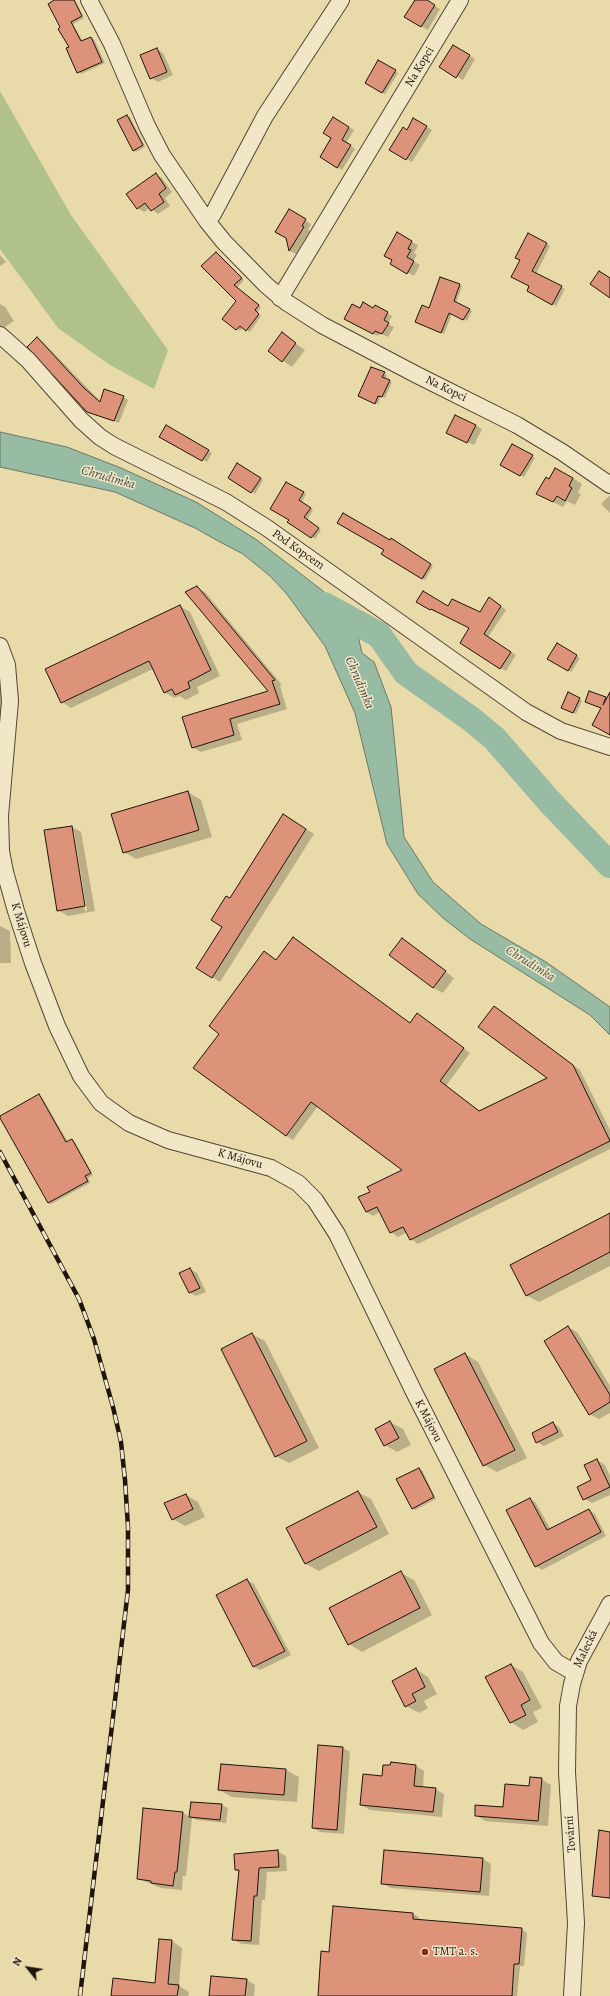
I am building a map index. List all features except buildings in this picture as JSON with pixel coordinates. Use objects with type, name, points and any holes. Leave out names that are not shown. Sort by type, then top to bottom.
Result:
[{"type":"street","name":"Na Kopci","points":[[89,0],[112,44],[147,126],[159,150],[207,221],[234,254],[280,298],[345,338],[523,428],[562,452],[610,485]]},
{"type":"street","points":[[207,221],[213,214],[265,116],[341,0]]},
{"type":"street","name":"Na Kopci","points":[[280,298],[460,0]]},
{"type":"street","name":"Pod Kopcem","points":[[0,335],[28,360],[81,420],[105,440],[226,502],[267,528],[526,712],[561,731],[610,747]]},
{"type":"street","name":"K Májovu","points":[[0,646],[7,665],[10,701],[0,816],[5,872],[33,963],[57,1026],[81,1076],[101,1103],[128,1123],[168,1140],[271,1168],[298,1183],[315,1200],[337,1234],[414,1392],[541,1643],[556,1662],[575,1673]]},
{"type":"street","name":"Malecká","points":[[575,1673],[586,1647],[610,1604]]},
{"type":"street","name":"Tovární","points":[[572,1996],[576,1923],[566,1747],[570,1696],[575,1673]]},
{"type":"shaded area","points":[[0,91],[71,215],[168,350],[154,389],[110,365],[58,328],[0,249]]},
{"type":"water","name":"Chrudimka","points":[[0,432],[67,447],[121,468],[196,502],[257,540],[323,591],[355,623],[362,653],[374,662],[391,707],[404,837],[433,882],[481,924],[546,962],[610,1007],[610,1035],[590,1015],[470,939],[443,918],[418,894],[387,844],[355,713],[325,646],[286,593],[270,576],[243,554],[195,528],[115,492],[0,467]]},
{"type":"waterway","points":[[324,605],[379,635],[406,673],[471,719],[494,738],[549,801],[610,865]]},
{"type":"railway","points":[[0,1152],[79,1299],[94,1339],[113,1407],[121,1442],[125,1480],[128,1527],[128,1590],[80,1996]]},
{"type":"place","name":"TMT a. s.","points":[[425,1952]]}]
